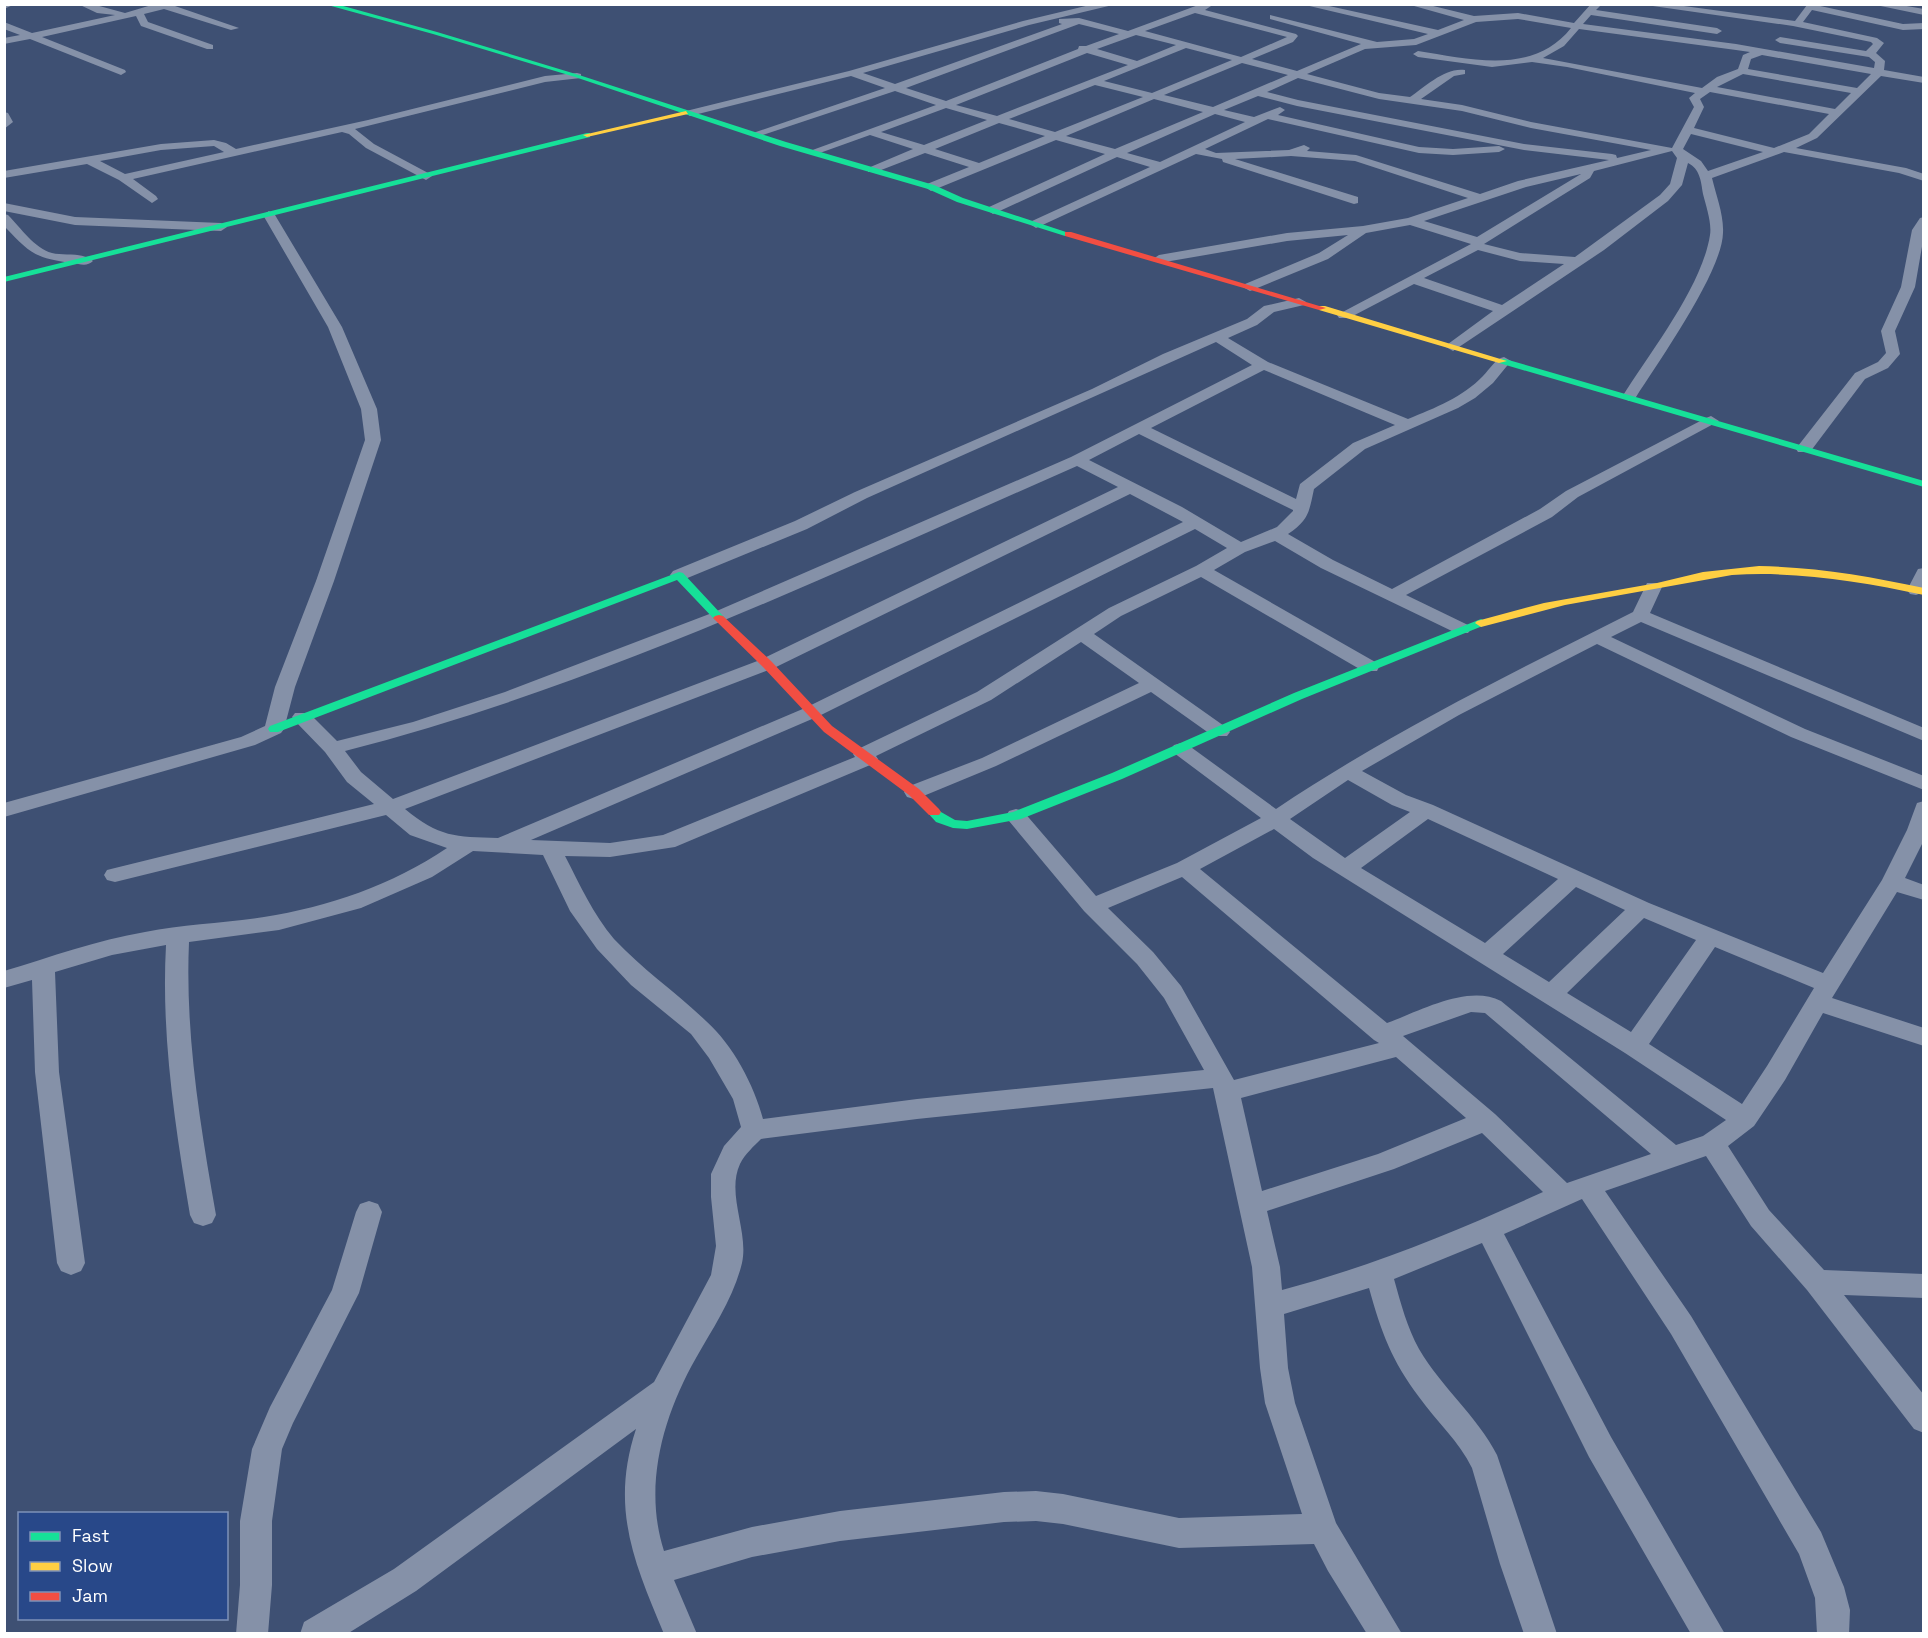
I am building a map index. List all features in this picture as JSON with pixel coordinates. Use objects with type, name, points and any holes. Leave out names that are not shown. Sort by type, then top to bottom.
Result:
[{"type":"street","points":[[4,6],[11,4]]},
{"type":"street","points":[[82,4],[100,11],[136,14],[148,26],[210,46]]},
{"type":"street","points":[[327,4],[577,76],[813,152],[931,187],[1036,224],[1923,484]]},
{"type":"street","points":[[813,152],[946,105],[1085,49],[1209,4]]},
{"type":"street","points":[[1305,4],[1439,33]]},
{"type":"street","points":[[1411,4],[1478,18],[1518,16],[1720,45],[1923,80]]},
{"type":"street","points":[[993,210],[1047,184],[1363,46],[1416,42],[1478,18],[1506,4]]},
{"type":"street","points":[[1534,60],[1565,41],[1598,4]]},
{"type":"street","points":[[1643,4],[1797,24],[1878,42],[1871,52],[1873,55]]},
{"type":"street","points":[[1720,45],[1720,31],[1731,4]]},
{"type":"street","points":[[1794,4],[1904,27],[1923,26]]},
{"type":"street","points":[[1875,4],[1923,12]]},
{"type":"street","points":[[4,41],[136,14],[165,5],[234,28]]},
{"type":"street","points":[[4,280],[635,123],[690,113],[852,73],[1068,12],[1111,5]]},
{"type":"street","points":[[756,134],[946,70],[1083,19],[1111,5]]},
{"type":"street","points":[[1797,24],[1810,7]]},
{"type":"street","points":[[931,187],[1290,40],[1293,36],[1247,22],[1194,10]]},
{"type":"street","points":[[1068,12],[1083,19],[1132,33],[1335,85],[1676,150],[1697,163],[1706,176],[1717,233],[1710,257],[1695,292],[1629,397]]},
{"type":"street","points":[[1590,12],[1720,31]]},
{"type":"street","points":[[1266,15],[1375,44]]},
{"type":"street","points":[[1026,23],[1083,19]]},
{"type":"street","points":[[4,25],[121,72]]},
{"type":"street","points":[[1653,36],[1679,25]]},
{"type":"street","points":[[982,36],[1016,44]]},
{"type":"street","points":[[1034,37],[1140,65]]},
{"type":"street","points":[[1706,176],[1732,165],[1751,162],[1813,136],[1878,73],[1880,61],[1873,55],[1780,40]]},
{"type":"street","points":[[872,170],[1183,46]]},
{"type":"street","points":[[1549,52],[1567,64]]},
{"type":"street","points":[[1742,71],[1747,57],[1760,52]]},
{"type":"street","points":[[1418,54],[1499,64],[1534,60],[1567,64],[1836,112]]},
{"type":"street","points":[[1317,68],[1337,72]]},
{"type":"street","points":[[946,70],[1054,98]]},
{"type":"street","points":[[1676,150],[1699,107],[1694,98],[1721,79],[1742,71],[1859,91]]},
{"type":"street","points":[[1411,100],[1451,74],[1461,72]]},
{"type":"street","points":[[852,73],[946,105],[1161,166]]},
{"type":"street","points":[[123,178],[137,173],[344,129],[545,79],[577,76]]},
{"type":"street","points":[[1096,82],[1255,121]]},
{"type":"street","points":[[1356,90],[1372,82]]},
{"type":"street","points":[[1036,224],[1161,166],[1194,148],[1335,85]]},
{"type":"street","points":[[1256,92],[1296,103],[1524,147],[1605,157],[1639,158]]},
{"type":"street","points":[[4,115],[8,122],[4,126]]},
{"type":"street","points":[[1268,116],[1432,152],[1468,152],[1524,147]]},
{"type":"street","points":[[344,129],[353,132],[370,146],[426,176]]},
{"type":"street","points":[[1686,129],[1778,150],[1902,170],[1923,178]]},
{"type":"street","points":[[1169,130],[1188,139],[1194,148],[1215,156],[1354,200]]},
{"type":"street","points":[[871,132],[979,167]]},
{"type":"street","points":[[1291,153],[1340,132]]},
{"type":"street","points":[[4,175],[161,147],[202,143],[222,145],[234,153]]},
{"type":"street","points":[[1159,259],[1287,237],[1363,230],[1411,221],[1531,181],[1676,150]]},
{"type":"street","points":[[1453,347],[1664,198],[1678,180],[1683,158],[1676,150]]},
{"type":"street","points":[[1215,156],[1291,153],[1356,158],[1478,197]]},
{"type":"street","points":[[87,159],[123,178],[152,199]]},
{"type":"street","points":[[1344,315],[1477,244],[1586,176],[1588,169]]},
{"type":"street","points":[[4,207],[75,221],[221,227]]},
{"type":"street","points":[[269,215],[335,327],[369,409],[373,440],[325,581],[285,687],[274,729]]},
{"type":"street","points":[[4,218],[31,247],[46,256],[87,261]]},
{"type":"street","points":[[1411,221],[1520,257],[1577,261]]},
{"type":"street","points":[[1804,449],[1860,376],[1883,365],[1893,354],[1887,331],[1908,287],[1918,230],[1923,221]]},
{"type":"street","points":[[1250,287],[1322,255],[1349,241],[1363,230]]},
{"type":"street","points":[[1413,279],[1504,310]]},
{"type":"street","points":[[1266,292],[1269,309]]},
{"type":"street","points":[[4,810],[238,744],[302,717],[679,575],[801,525],[861,495],[1096,392],[1168,357],[1252,322],[1269,309],[1299,302]]},
{"type":"street","points":[[1217,337],[1263,365],[1409,425]]},
{"type":"street","points":[[302,717],[333,748],[354,777],[429,837],[467,845],[551,849],[610,850],[667,842],[866,756],[992,691],[1129,604],[1202,570],[1239,548],[1275,534],[1294,520],[1303,509],[1304,492],[1310,483],[1328,473],[1359,446],[1470,395],[1488,380],[1504,361]]},
{"type":"street","points":[[333,748],[420,726],[493,703],[717,616],[1077,460],[1263,365]]},
{"type":"street","points":[[1394,595],[1546,513],[1572,494],[1711,421]]},
{"type":"street","points":[[1140,429],[1303,509]]},
{"type":"street","points":[[1077,460],[1239,548]]},
{"type":"street","points":[[115,875],[391,807],[767,664],[1129,488]]},
{"type":"street","points":[[501,845],[646,781],[812,712],[1196,523]]},
{"type":"street","points":[[1275,534],[1327,564],[1462,629]]},
{"type":"street","points":[[1202,570],[1370,667]]},
{"type":"street","points":[[679,575],[828,729],[914,792],[941,819],[953,824],[967,825],[1016,816],[1181,749],[1370,667],[1509,612],[1560,600],[1653,587],[1704,575],[1794,570],[1849,575],[1920,591],[1923,573]]},
{"type":"street","points":[[1092,906],[1185,868],[1276,819],[1347,771],[1452,711],[1640,615],[1653,587]]},
{"type":"street","points":[[1640,615],[1923,735]]},
{"type":"street","points":[[1081,633],[1220,732]]},
{"type":"street","points":[[1595,636],[1766,720],[1876,767],[1923,784]]},
{"type":"street","points":[[914,792],[989,762],[1153,684]]},
{"type":"street","points":[[1181,749],[1321,852],[1634,1046],[1745,1119]]},
{"type":"street","points":[[1347,771],[1399,800],[1710,937],[1824,994],[1923,1037]]},
{"type":"street","points":[[1269,1306],[1379,1274],[1575,1190],[1712,1143],[1745,1119],[1824,994],[1858,933],[1892,882],[1918,830],[1923,808]]},
{"type":"street","points":[[1346,868],[1426,810]]},
{"type":"street","points":[[1016,816],[1092,906],[1145,958],[1173,992],[1224,1085],[1266,1267],[1274,1368],[1280,1403],[1323,1529],[1339,1560],[1386,1634]]},
{"type":"street","points":[[4,980],[147,939],[280,922],[347,904],[419,875],[467,845]]},
{"type":"street","points":[[551,849],[581,911],[605,943],[639,979],[699,1028],[718,1051],[745,1098],[754,1130]]},
{"type":"street","points":[[1185,868],[1486,1121],[1575,1190],[1681,1325],[1810,1543],[1825,1574],[1832,1599],[1835,1624],[1833,1634]]},
{"type":"street","points":[[1487,955],[1573,876]]},
{"type":"street","points":[[1892,882],[1923,892]]},
{"type":"street","points":[[1551,994],[1641,908]]},
{"type":"street","points":[[178,936],[177,1012],[183,1104],[203,1215]]},
{"type":"street","points":[[1634,1046],[1710,937]]},
{"type":"street","points":[[43,968],[47,1072],[71,1263]]},
{"type":"street","points":[[681,1634],[653,1569],[642,1526],[640,1472],[645,1445],[662,1392],[728,1264],[729,1233],[723,1174],[730,1153],[754,1130],[917,1108],[1224,1085],[1391,1040],[1470,1003],[1485,1003],[1502,1014],[1671,1156]]},
{"type":"street","points":[[1252,1205],[1385,1162],[1486,1121]]},
{"type":"street","points":[[1712,1143],[1760,1218],[1780,1244],[1817,1282],[1923,1419]]},
{"type":"street","points":[[252,1634],[256,1585],[256,1521],[267,1449],[280,1416],[345,1293],[369,1212]]},
{"type":"street","points":[[1488,1229],[1600,1447],[1709,1634]]},
{"type":"street","points":[[1379,1274],[1394,1329],[1410,1360],[1430,1389],[1475,1443],[1486,1465],[1516,1564],[1541,1634]]},
{"type":"street","points":[[1817,1282],[1923,1286]]},
{"type":"street","points":[[316,1634],[405,1580],[662,1392]]},
{"type":"street","points":[[653,1569],[743,1544],[840,1526],[1004,1507],[1036,1506],[1063,1509],[1179,1533],[1323,1529]]},
{"type":"traffic: fast","points":[[327,4],[435,33],[577,76],[783,144],[931,187],[960,200],[1068,234]]},
{"type":"traffic: fast","points":[[4,280],[587,135]]},
{"type":"traffic: fast","points":[[1502,361],[1924,484]]},
{"type":"traffic: fast","points":[[274,729],[679,575],[719,618]]},
{"type":"traffic: fast","points":[[934,812],[941,819],[953,824],[967,825],[1016,816],[1117,776],[1298,696],[1481,623]]},
{"type":"traffic: slow","points":[[587,135],[686,113]]},
{"type":"traffic: slow","points":[[1322,308],[1502,361]]},
{"type":"traffic: slow","points":[[1481,623],[1565,602],[1732,571],[1814,572],[1869,580],[1924,592]]},
{"type":"traffic: jam","points":[[1068,234],[1322,308]]},
{"type":"traffic: jam","points":[[719,618],[767,664],[828,729],[914,792],[934,812]]}]
